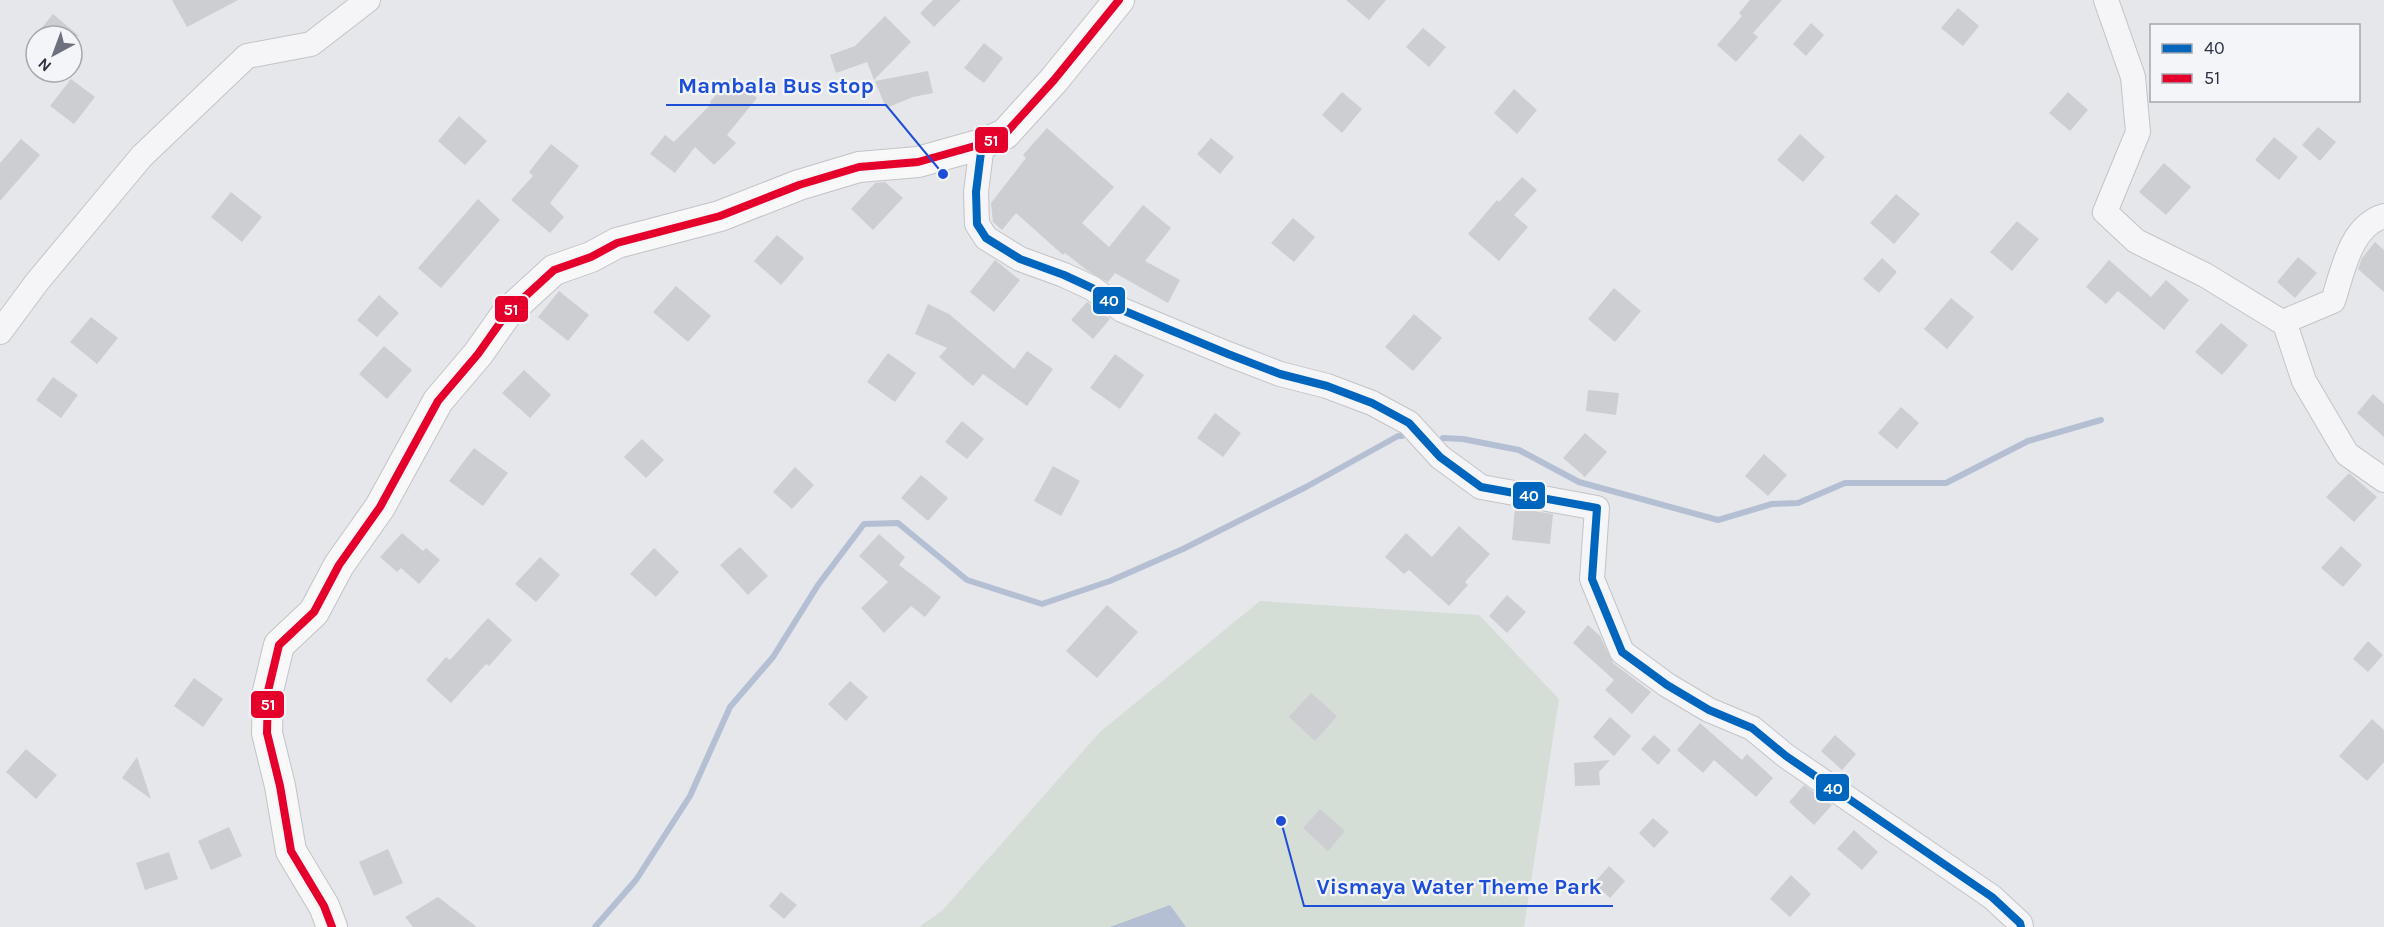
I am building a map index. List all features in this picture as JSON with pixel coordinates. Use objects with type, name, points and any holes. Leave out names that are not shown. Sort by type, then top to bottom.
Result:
[{"type":"main road","points":[[332,927],[324,906],[291,851],[280,786],[267,734],[268,691],[279,645],[314,612],[339,565],[380,507],[438,401],[478,354],[507,313],[554,270],[591,257],[617,243],[720,216],[799,185],[859,166],[918,162],[982,144],[1005,134],[1054,80],[1119,0]]},
{"type":"street","points":[[0,332],[37,282],[142,156],[247,56],[310,44],[368,0]]},
{"type":"street","points":[[2106,0],[2133,77],[2138,132],[2105,212],[2136,241],[2205,275],[2283,322],[2304,381],[2347,454],[2384,480]]},
{"type":"street","points":[[982,144],[976,192],[977,224],[986,238],[1011,254],[1092,288],[1122,310],[1280,374],[1327,386],[1372,403],[1409,423],[1440,457],[1481,487],[1597,508],[1592,579],[1622,652],[1709,710],[1752,728],[1786,756],[1992,897],[2020,923],[2021,927]]},
{"type":"street","points":[[2283,322],[2333,301],[2353,244],[2374,219],[2384,216]]},
{"type":"shaded area","points":[[1260,601],[1479,615],[1559,699],[1524,927],[919,927],[942,911],[1100,732]]},
{"type":"water","points":[[1170,905],[1186,927],[1110,927]]},
{"type":"building","points":[[172,0],[238,0],[187,27]]},
{"type":"building","points":[[933,0],[961,0],[934,27],[920,13]]},
{"type":"building","points":[[1346,0],[1386,0],[1369,20]]},
{"type":"building","points":[[1750,0],[1782,0],[1753,33],[1758,37],[1736,62],[1717,45],[1742,16],[1739,13]]},
{"type":"building","points":[[1958,8],[1979,26],[1963,46],[1941,28]]},
{"type":"building","points":[[53,14],[65,24],[45,24]]},
{"type":"building","points":[[885,16],[911,42],[874,80],[867,62],[836,73],[830,55],[855,46]]},
{"type":"building","points":[[1811,23],[1824,35],[1806,56],[1793,44]]},
{"type":"building","points":[[1423,28],[1446,47],[1429,67],[1406,47]]},
{"type":"building","points":[[984,43],[1003,58],[984,83],[964,68]]},
{"type":"building","points":[[928,71],[933,93],[913,97],[886,108],[875,81]]},
{"type":"building","points":[[732,77],[757,98],[727,135],[736,143],[714,165],[695,147],[675,173],[650,154],[665,135],[674,142],[711,104],[710,102]]},
{"type":"building","points":[[67,84],[78,84],[95,97],[74,124],[50,106]]},
{"type":"building","points":[[1514,89],[1537,110],[1517,134],[1494,113]]},
{"type":"building","points":[[1342,92],[1362,109],[1342,133],[1322,115]]},
{"type":"building","points":[[2068,92],[2088,110],[2070,131],[2049,113]]},
{"type":"building","points":[[459,116],[487,141],[465,165],[438,141]]},
{"type":"building","points":[[2318,127],[2336,142],[2320,161],[2302,145]]},
{"type":"building","points":[[1047,128],[1114,187],[1082,223],[1109,247],[1143,205],[1171,228],[1145,261],[1180,280],[1168,303],[1115,273],[1108,282],[1088,271],[1065,253],[1063,255],[1016,213],[1002,230],[993,222],[991,203],[1026,158],[1023,155]]},
{"type":"building","points":[[1800,134],[1825,157],[1803,182],[1777,160]]},
{"type":"building","points":[[2274,137],[2298,157],[2279,180],[2255,160]]},
{"type":"building","points":[[1211,138],[1234,157],[1220,174],[1197,154]]},
{"type":"building","points":[[21,139],[40,155],[0,201],[0,163]]},
{"type":"building","points":[[551,144],[579,166],[550,203],[564,217],[550,233],[511,200],[533,176],[529,172]]},
{"type":"building","points":[[2164,163],[2191,187],[2166,215],[2139,192]]},
{"type":"building","points":[[1522,177],[1537,190],[1514,215],[1528,227],[1499,261],[1468,234],[1497,200],[1499,202]]},
{"type":"building","points":[[885,182],[903,198],[873,230],[851,209],[875,183]]},
{"type":"building","points":[[231,192],[262,217],[242,242],[211,217]]},
{"type":"building","points":[[1896,194],[1920,214],[1894,244],[1870,223]]},
{"type":"building","points":[[478,199],[500,220],[441,288],[418,268]]},
{"type":"building","points":[[1293,218],[1315,237],[1294,262],[1271,243]]},
{"type":"building","points":[[2017,221],[2039,239],[2012,271],[1990,252]]},
{"type":"building","points":[[777,235],[804,258],[781,285],[754,261]]},
{"type":"building","points":[[2375,242],[2384,250],[2384,292],[2358,269],[2362,258]]},
{"type":"building","points":[[2298,257],[2317,273],[2295,298],[2277,282]]},
{"type":"building","points":[[1882,258],[1897,272],[1879,293],[1863,279]]},
{"type":"building","points":[[995,260],[1020,280],[994,312],[970,292]]},
{"type":"building","points":[[2109,260],[2151,297],[2166,280],[2189,300],[2164,330],[2118,291],[2106,304],[2086,287]]},
{"type":"building","points":[[676,286],[711,316],[688,342],[653,312]]},
{"type":"building","points":[[1614,288],[1641,311],[1615,342],[1588,319]]},
{"type":"building","points":[[559,291],[589,315],[568,341],[538,317]]},
{"type":"building","points":[[379,295],[399,313],[377,337],[357,320]]},
{"type":"building","points":[[1951,298],[1974,317],[1947,349],[1924,329]]},
{"type":"building","points":[[1087,302],[1110,319],[1093,339],[1071,320]]},
{"type":"building","points":[[928,304],[949,314],[1014,369],[1027,351],[1053,369],[1027,406],[983,374],[973,386],[939,357],[947,348],[915,334]]},
{"type":"building","points":[[1414,314],[1442,338],[1413,371],[1385,347]]},
{"type":"building","points":[[91,317],[118,338],[97,364],[70,342]]},
{"type":"building","points":[[2221,323],[2248,345],[2222,375],[2195,352]]},
{"type":"building","points":[[384,346],[412,370],[387,399],[359,374]]},
{"type":"building","points":[[888,353],[916,373],[895,402],[867,382]]},
{"type":"building","points":[[1115,354],[1144,375],[1120,409],[1090,388]]},
{"type":"building","points":[[524,370],[551,395],[530,418],[502,393]]},
{"type":"building","points":[[53,377],[78,395],[61,418],[36,400]]},
{"type":"building","points":[[1588,390],[1619,393],[1616,415],[1586,411]]},
{"type":"building","points":[[2373,394],[2384,404],[2384,437],[2357,413]]},
{"type":"building","points":[[1901,407],[1919,423],[1897,449],[1878,433]]},
{"type":"building","points":[[1215,413],[1241,433],[1223,457],[1197,438]]},
{"type":"building","points":[[962,421],[984,439],[967,459],[945,442]]},
{"type":"building","points":[[1585,433],[1607,452],[1585,477],[1563,458]]},
{"type":"building","points":[[642,439],[664,460],[646,478],[624,457]]},
{"type":"building","points":[[474,448],[508,473],[483,506],[449,481]]},
{"type":"building","points":[[1764,454],[1787,475],[1768,496],[1745,476]]},
{"type":"building","points":[[1053,466],[1080,481],[1061,516],[1034,501]]},
{"type":"building","points":[[795,467],[814,485],[792,509],[773,492]]},
{"type":"building","points":[[2349,473],[2377,497],[2354,522],[2326,497]]},
{"type":"building","points":[[921,475],[948,498],[928,521],[901,498]]},
{"type":"building","points":[[1515,508],[1553,514],[1550,544],[1512,540]]},
{"type":"building","points":[[1459,526],[1490,554],[1465,582],[1468,585],[1449,606],[1409,570],[1404,574],[1385,557],[1406,533],[1432,557]]},
{"type":"building","points":[[402,533],[423,551],[426,548],[440,560],[419,584],[401,568],[397,572],[380,557]]},
{"type":"building","points":[[879,534],[905,557],[899,565],[941,597],[925,617],[911,606],[884,633],[861,608],[888,582],[859,556]]},
{"type":"building","points":[[2341,546],[2362,565],[2343,587],[2321,568]]},
{"type":"building","points":[[740,547],[768,576],[748,595],[720,565]]},
{"type":"building","points":[[654,548],[679,572],[656,597],[630,574]]},
{"type":"building","points":[[540,557],[560,575],[536,602],[515,584]]},
{"type":"building","points":[[1507,595],[1526,612],[1507,633],[1489,616]]},
{"type":"building","points":[[1107,605],[1138,632],[1097,678],[1066,651]]},
{"type":"building","points":[[488,618],[512,640],[489,666],[486,664],[451,703],[426,680],[446,657],[450,660]]},
{"type":"building","points":[[1588,625],[1600,636],[1613,663],[1651,692],[1632,714],[1605,690],[1614,680],[1573,643]]},
{"type":"building","points":[[2368,641],[2383,655],[2368,672],[2353,659]]},
{"type":"building","points":[[194,678],[223,699],[203,727],[174,706]]},
{"type":"building","points":[[850,681],[868,697],[846,721],[828,704]]},
{"type":"building","points":[[1311,693],[1337,716],[1315,741],[1289,717]]},
{"type":"building","points":[[1610,717],[1631,736],[1614,756],[1593,737]]},
{"type":"building","points":[[2372,719],[2384,730],[2384,762],[2367,781],[2339,756]]},
{"type":"building","points":[[1700,723],[1742,760],[1747,754],[1773,778],[1756,797],[1714,760],[1703,773],[1677,750]]},
{"type":"building","points":[[1654,735],[1671,750],[1658,765],[1641,749]]},
{"type":"building","points":[[1835,735],[1856,754],[1842,770],[1821,751]]},
{"type":"building","points":[[26,749],[57,775],[36,799],[6,772]]},
{"type":"building","points":[[137,757],[151,799],[122,778]]},
{"type":"building","points":[[1610,760],[1599,772],[1600,785],[1575,786],[1574,763]]},
{"type":"building","points":[[1804,785],[1832,805],[1814,825],[1789,802]]},
{"type":"building","points":[[1320,809],[1345,831],[1328,851],[1303,828]]},
{"type":"building","points":[[1653,818],[1669,832],[1654,848],[1639,833]]},
{"type":"building","points":[[229,827],[242,856],[211,870],[198,841]]},
{"type":"building","points":[[1854,830],[1878,852],[1862,870],[1837,849]]},
{"type":"building","points":[[388,849],[403,883],[374,896],[359,862]]},
{"type":"building","points":[[169,852],[178,879],[145,890],[136,863]]},
{"type":"building","points":[[1609,866],[1625,881],[1610,898],[1594,883]]},
{"type":"building","points":[[1791,875],[1811,894],[1790,917],[1770,899]]},
{"type":"building","points":[[781,892],[797,905],[784,919],[769,906]]},
{"type":"building","points":[[438,897],[477,927],[413,927],[405,917]]},
{"type":"waterway","points":[[1443,438],[1463,439],[1519,450],[1579,482],[1718,520],[1772,504],[1798,503],[1845,483],[1946,483],[2028,441],[2101,420]]},
{"type":"waterway","points":[[595,927],[636,880],[690,796],[730,707],[773,657],[818,585],[864,524],[898,523],[967,580],[1042,604],[1110,581],[1183,549],[1306,487],[1398,436],[1402,436]]},
{"type":"transit line","name":"51","points":[[332,927],[324,906],[291,851],[280,786],[267,733],[268,691],[279,645],[314,612],[339,565],[380,507],[438,401],[478,354],[507,313],[554,270],[591,257],[617,243],[720,216],[799,185],[859,167],[918,162],[982,144],[1005,134],[1054,80],[1119,0]]},
{"type":"transit line","name":"40","points":[[982,144],[976,192],[977,224],[986,238],[1020,259],[1092,288],[1122,310],[1228,354],[1280,374],[1327,386],[1372,403],[1409,423],[1440,457],[1481,487],[1597,508],[1592,579],[1622,652],[1667,685],[1709,710],[1752,728],[1786,756],[1992,897],[2020,923],[2021,927]]},
{"type":"place","name":"Mambala Bus stop","points":[[943,174]]},
{"type":"place","name":"Vismaya Water Theme Park","points":[[1281,821]]}]
